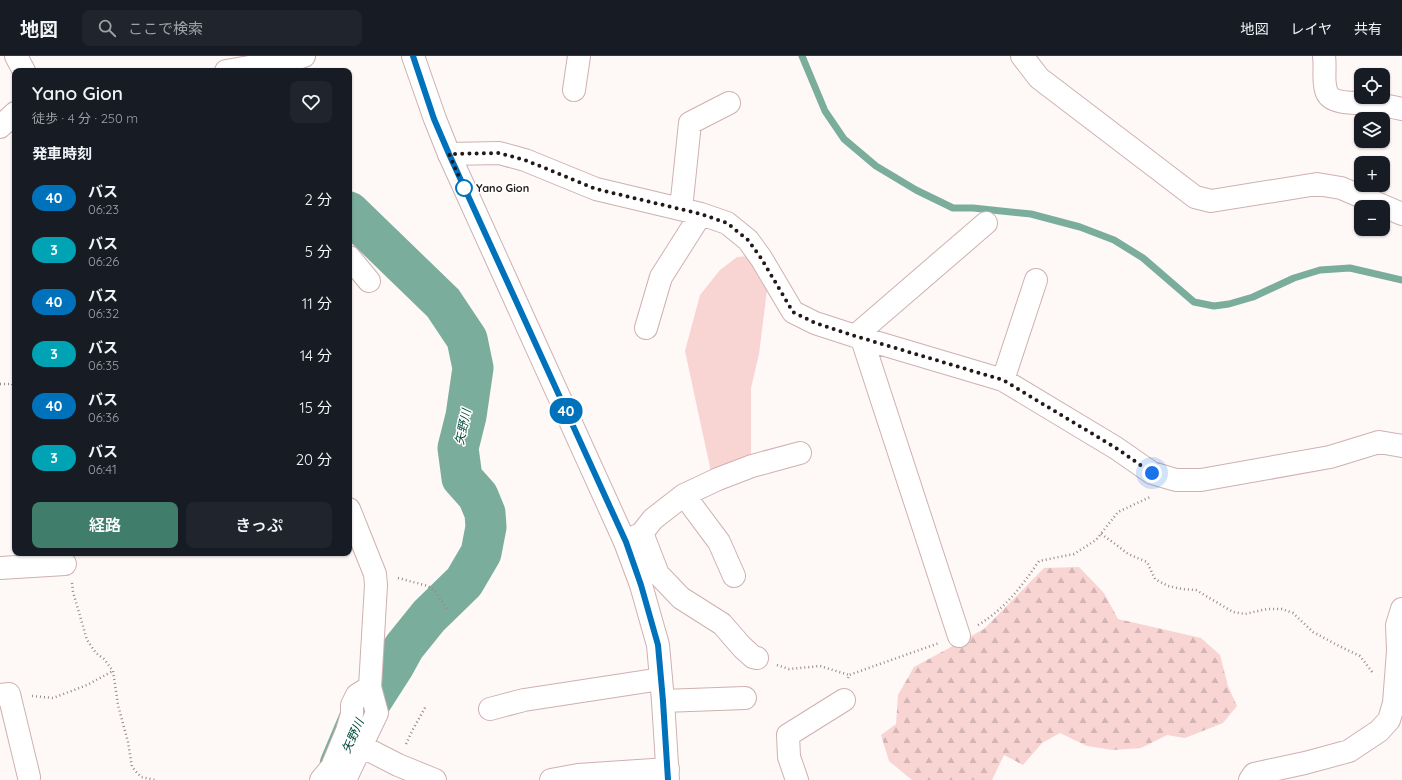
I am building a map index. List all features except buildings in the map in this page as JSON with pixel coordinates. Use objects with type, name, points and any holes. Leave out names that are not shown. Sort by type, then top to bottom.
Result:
[{"type":"street","points":[[16,56],[22,68]]},
{"type":"street","points":[[413,56],[434,119],[449,154],[634,537],[658,574],[682,598],[722,624],[742,647],[753,657],[757,658]]},
{"type":"street","points":[[574,90],[580,56]]},
{"type":"street","points":[[1022,56],[1039,78],[1195,197],[1210,201],[1317,184],[1342,188],[1402,214]]},
{"type":"street","points":[[1324,56],[1324,83],[1328,94],[1332,98],[1344,102],[1374,104],[1402,109]]},
{"type":"street","points":[[244,68],[286,61]]},
{"type":"street","points":[[646,328],[661,277],[691,212],[690,123],[729,104]]},
{"type":"street","points":[[0,127],[12,116]]},
{"type":"street","points":[[449,154],[499,153],[525,160],[596,189],[691,212],[727,223],[748,240],[761,258],[793,312],[815,323],[1003,380],[1116,448],[1152,473],[1176,480],[1202,480],[1330,457],[1379,442],[1402,446]]},
{"type":"street","points":[[859,337],[986,223]]},
{"type":"street","points":[[352,261],[369,281]]},
{"type":"street","points":[[1003,380],[1036,280]]},
{"type":"street","points":[[859,337],[959,636]]},
{"type":"street","points":[[634,537],[653,519],[684,495],[718,479],[752,466],[800,453]]},
{"type":"street","points":[[684,495],[719,542],[734,576]]},
{"type":"street","points":[[345,780],[377,713],[370,686],[376,584],[375,574],[352,516]]},
{"type":"street","points":[[551,780],[578,775],[668,774],[658,645],[641,585],[634,537]]},
{"type":"street","points":[[0,568],[65,564]]},
{"type":"street","points":[[1250,780],[1254,774],[1305,763],[1349,751],[1379,731],[1395,724],[1394,694],[1398,651],[1397,625],[1402,608]]},
{"type":"street","points":[[490,709],[524,700],[661,679]]},
{"type":"street","points":[[321,780],[332,767],[347,731],[354,700],[357,695],[370,686]]},
{"type":"street","points":[[5,694],[29,776]]},
{"type":"street","points":[[663,701],[745,698]]},
{"type":"street","points":[[797,780],[789,757],[788,734],[844,700]]},
{"type":"street","points":[[361,746],[398,765],[435,780]]},
{"type":"path","points":[[0,384],[12,384]]},
{"type":"path","points":[[757,658],[789,669],[820,666],[849,674],[959,636],[993,615],[1020,588],[1038,561],[1074,554],[1096,540],[1118,512],[1151,496],[1176,480]]},
{"type":"path","points":[[1101,534],[1114,542],[1128,554],[1147,562],[1156,579],[1168,586],[1196,590],[1233,612],[1245,614],[1267,608],[1282,608],[1293,613],[1313,632],[1360,656],[1380,684],[1394,694]]},
{"type":"path","points":[[65,564],[71,577],[73,592],[87,640],[96,653],[104,659],[113,671],[118,704],[128,742],[132,767],[141,777],[155,780]]},
{"type":"path","points":[[375,574],[428,586],[434,591],[447,609]]},
{"type":"path","points":[[5,694],[53,698],[87,685],[113,671]]},
{"type":"path","points":[[844,700],[849,674]]},
{"type":"path","points":[[398,765],[412,731],[426,706]]},
{"type":"green space","points":[[749,256],[767,290],[759,354],[751,388],[751,458],[711,472],[685,351],[700,295],[720,270],[737,257]]},
{"type":"green space","points":[[1079,567],[1104,593],[1118,619],[1201,638],[1220,655],[1228,686],[1237,706],[1223,723],[1185,738],[1167,735],[1141,748],[1113,750],[1087,746],[1060,733],[1042,743],[1023,765],[1004,755],[992,780],[912,780],[889,761],[881,735],[896,724],[898,695],[914,667],[984,629],[1044,568]]},
{"type":"waterway","points":[[802,56],[825,111],[844,139],[876,166],[916,190],[953,208],[973,208],[1031,214],[1080,227],[1114,240],[1143,258],[1194,302],[1214,306],[1229,304],[1253,297],[1294,278],[1320,270],[1350,268],[1402,280]]},
{"type":"waterway","name":"矢野川","points":[[340,765],[359,720],[404,647],[429,616],[464,582],[481,553],[486,527],[485,513],[478,496],[462,478],[458,448],[466,416],[473,368],[467,339],[443,303],[352,215]]},
{"type":"bus line","name":"40","points":[[413,56],[434,119],[449,154],[626,542],[641,585],[658,645],[668,780]]},
{"type":"place","name":"Yano Gion","points":[[464,188]]},
{"type":"route","points":[[464,188],[449,154],[499,153],[525,160],[596,189],[701,214],[727,223],[748,240],[761,258],[793,312],[815,323],[855,336],[1003,380],[1116,448],[1152,473]]}]
